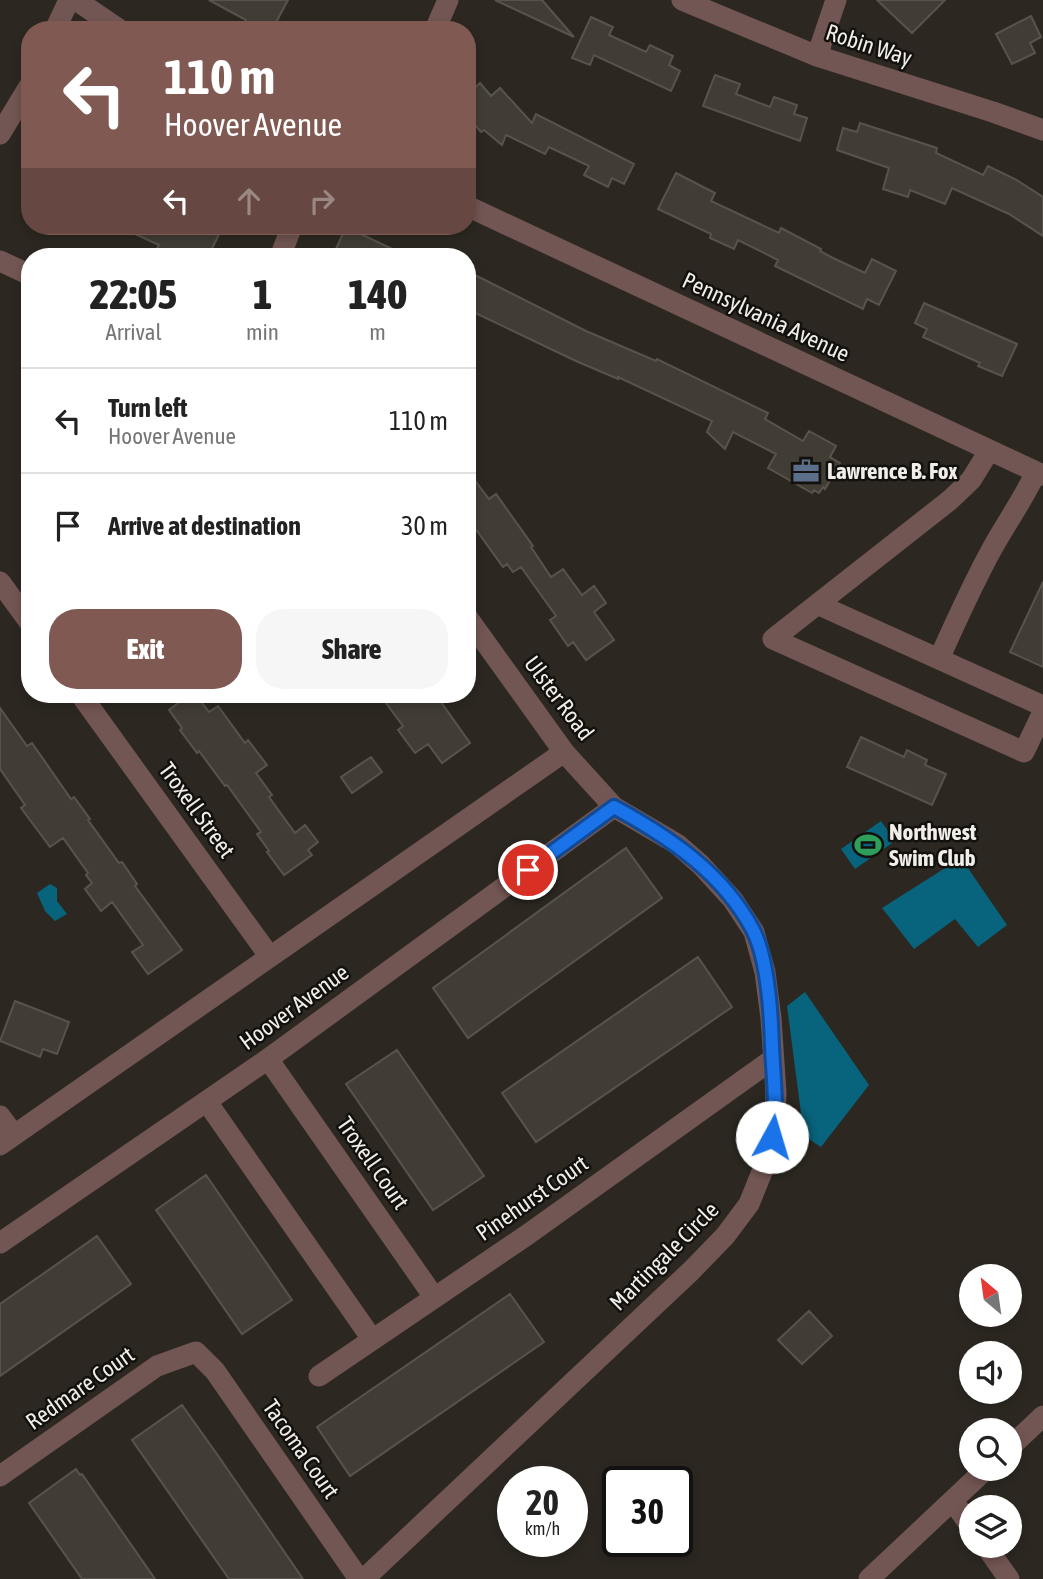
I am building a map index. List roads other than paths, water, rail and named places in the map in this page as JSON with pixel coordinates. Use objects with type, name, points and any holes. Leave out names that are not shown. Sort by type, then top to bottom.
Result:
[{"type":"street","points":[[59,21],[69,0]]},
{"type":"street","points":[[76,0],[107,21]]},
{"type":"street","points":[[439,21],[448,0]]},
{"type":"street","name":"Robin Way","points":[[682,0],[817,56],[1043,130]]},
{"type":"street","points":[[817,56],[836,0]]},
{"type":"street","points":[[0,134],[21,100]]},
{"type":"street","name":"Pennsylvania Avenue","points":[[476,210],[1039,474]]},
{"type":"street","points":[[0,261],[21,271]]},
{"type":"street","points":[[989,452],[971,480],[950,500],[773,639],[1024,752],[1043,712]]},
{"type":"street","points":[[939,659],[1010,516],[1039,474]]},
{"type":"street","points":[[0,582],[21,611]]},
{"type":"street","points":[[817,604],[1043,706]]},
{"type":"street","name":"Ulster Road","points":[[476,630],[564,752],[614,807]]},
{"type":"street","name":"Troxell Street","points":[[87,703],[270,957]]},
{"type":"street","points":[[0,1116],[7,1140],[564,752]]},
{"type":"street","name":"Hoover Avenue","points":[[0,1243],[268,1059],[614,807]]},
{"type":"street","name":"Martingale Circle","points":[[361,1579],[691,1271],[749,1204],[770,1152],[776,1093],[771,1018],[765,972],[754,932],[733,900],[701,865],[677,844],[614,807]]},
{"type":"street","name":"Troxell Court","points":[[268,1059],[434,1297]]},
{"type":"street","name":"Pinehurst Court","points":[[319,1376],[527,1235],[773,1059]]},
{"type":"street","points":[[207,1102],[372,1339]]},
{"type":"street","name":"Tacoma Court","points":[[196,1352],[215,1371],[361,1579]]},
{"type":"street","name":"Redmare Court","points":[[0,1476],[157,1366],[196,1352]]},
{"type":"street","points":[[1022,1436],[1043,1416]]},
{"type":"street","points":[[869,1579],[974,1481]]},
{"type":"street","points":[[953,1501],[959,1510]]},
{"type":"street","points":[[994,1558],[1009,1579]]},
{"type":"water","name":"Northwest Swim Club","points":[[881,821],[895,841],[855,869],[841,849]]},
{"type":"water","points":[[961,858],[1007,925],[978,947],[955,919],[914,949],[882,908]]},
{"type":"water","points":[[50,884],[57,888],[57,901],[67,914],[55,921],[45,911],[37,893]]},
{"type":"water","points":[[805,992],[869,1085],[821,1147],[804,1136],[787,1006]]},
{"type":"place","name":"Lawrence B. Fox","points":[[806,471]]},
{"type":"place","name":"Northwest Swim Club","points":[[868,845]]}]
